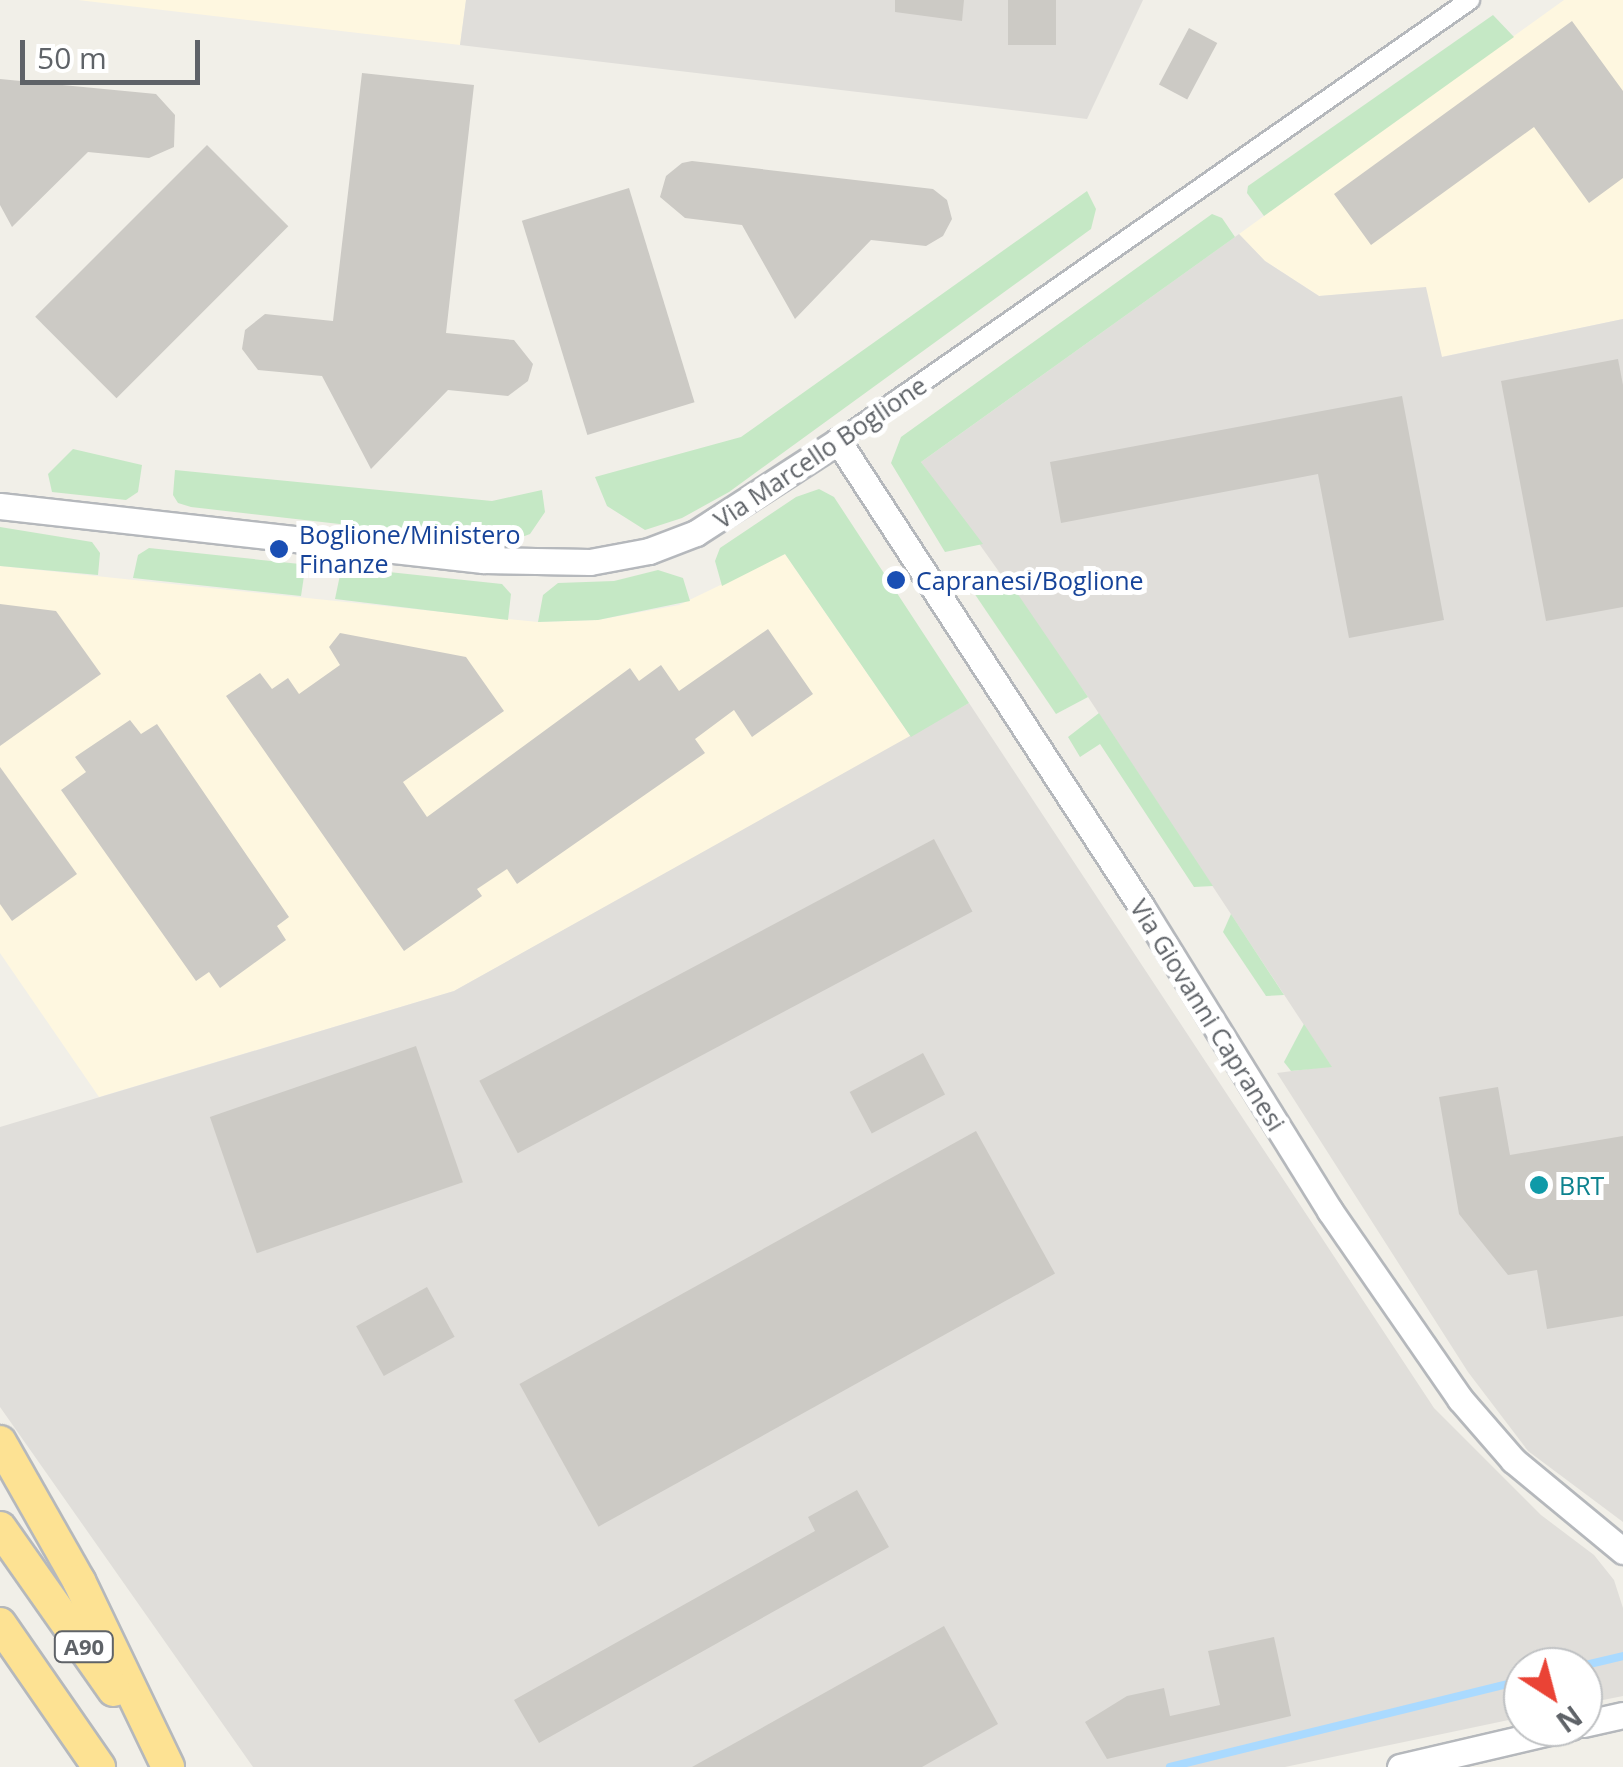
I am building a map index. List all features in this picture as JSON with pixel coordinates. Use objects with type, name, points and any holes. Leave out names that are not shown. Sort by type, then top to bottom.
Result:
[{"type":"highway","points":[[0,1442],[79,1582],[168,1767]]},
{"type":"highway","name":"A90","points":[[0,1528],[168,1767]]},
{"type":"highway","name":"A90","points":[[0,1624],[99,1767]]},
{"type":"street","name":"Via Marcello Boglione","points":[[0,506],[483,560],[590,562],[649,550],[696,533],[838,442],[1470,0]]},
{"type":"street","name":"Via Giovanni Capranesi","points":[[838,442],[1141,906],[1322,1199],[1450,1384],[1500,1448],[1623,1551]]},
{"type":"street","points":[[1400,1767],[1503,1743]]},
{"type":"shaded area","points":[[78,0],[466,0],[460,45]]},
{"type":"shaded area","points":[[466,0],[1143,0],[1087,119],[460,45]]},
{"type":"shaded area","points":[[1564,0],[1623,0],[1623,319],[1441,357],[1425,288],[1319,296],[1265,261],[1239,234]]},
{"type":"shaded area","points":[[1239,234],[1265,261],[1319,296],[1426,287],[1442,357],[1623,319],[1623,1522],[1528,1451],[1468,1372],[1277,1073],[1331,1066],[1088,697],[921,462]]},
{"type":"shaded area","points":[[785,554],[911,737],[454,991],[99,1097],[0,953],[0,566],[538,622],[598,620],[679,605]]},
{"type":"shaded area","points":[[969,703],[1434,1408],[1541,1515],[1594,1555],[1614,1580],[1623,1608],[1623,1696],[1603,1700],[1603,1647],[1503,1647],[1503,1721],[1285,1767],[253,1767],[0,1407],[0,1127],[454,991]]},
{"type":"green space","points":[[1493,15],[1514,37],[1264,216],[1247,193],[1248,186]]},
{"type":"green space","points":[[1087,191],[1096,209],[1091,229],[729,492],[682,518],[645,530],[607,506],[595,477],[741,437]]},
{"type":"green space","points":[[1212,214],[1222,218],[1235,237],[921,462],[983,544],[945,552],[891,463],[901,437]]},
{"type":"green space","points":[[73,449],[142,465],[138,492],[126,500],[52,492],[48,474]]},
{"type":"green space","points":[[175,470],[492,501],[542,490],[545,512],[530,534],[506,543],[191,507],[178,503],[173,495]]},
{"type":"green space","points":[[819,489],[834,497],[969,703],[911,737],[785,554],[722,586],[715,561],[720,548],[796,497]]},
{"type":"green space","points":[[0,527],[92,542],[100,553],[98,575],[0,566]]},
{"type":"green space","points":[[149,548],[300,564],[304,576],[301,596],[133,578],[138,555]]},
{"type":"green space","points":[[351,568],[502,584],[511,594],[508,620],[335,599],[340,575]]},
{"type":"green space","points":[[658,570],[683,578],[690,601],[598,620],[538,622],[543,595],[558,583],[614,581]]},
{"type":"green space","points":[[1004,574],[1088,697],[1056,714],[972,590],[974,582]]},
{"type":"green space","points":[[1099,713],[1213,886],[1194,887],[1100,744],[1080,757],[1068,737]]},
{"type":"green space","points":[[1231,914],[1284,995],[1266,996],[1223,932]]},
{"type":"green space","points":[[1304,1024],[1332,1067],[1291,1071],[1284,1062]]},
{"type":"building","points":[[895,0],[964,0],[962,21],[895,12]]},
{"type":"building","points":[[1008,0],[1056,0],[1056,45],[1008,45]]},
{"type":"building","points":[[1572,21],[1623,91],[1623,178],[1589,203],[1534,127],[1371,245],[1334,194]]},
{"type":"building","points":[[1189,28],[1217,43],[1187,100],[1159,85]]},
{"type":"building","points":[[362,73],[474,85],[446,333],[514,340],[533,364],[528,381],[508,396],[448,390],[371,469],[322,376],[258,370],[242,349],[245,330],[265,314],[333,321]]},
{"type":"building","points":[[0,79],[156,94],[175,115],[174,147],[149,158],[88,152],[12,227],[0,205]]},
{"type":"building","points":[[207,145],[288,226],[116,398],[35,317]]},
{"type":"building","points":[[692,161],[933,189],[947,200],[952,219],[943,236],[926,246],[871,240],[795,319],[742,225],[685,218],[660,197],[666,176],[682,163]]},
{"type":"building","points":[[629,188],[694,402],[587,435],[522,221]]},
{"type":"building","points":[[1618,359],[1623,385],[1623,607],[1546,621],[1501,381]]},
{"type":"building","points":[[1402,396],[1444,620],[1349,638],[1318,474],[1061,523],[1050,462]]},
{"type":"building","points":[[0,604],[56,611],[101,674],[0,746]]},
{"type":"building","points":[[768,629],[813,694],[752,737],[734,710],[695,739],[705,753],[517,884],[507,869],[477,889],[482,896],[404,951],[226,696],[260,673],[272,689],[288,678],[299,694],[340,665],[329,647],[340,633],[466,657],[504,711],[403,782],[427,817],[630,668],[639,681],[661,665],[679,691]]},
{"type":"building","points":[[130,720],[141,734],[157,724],[289,917],[277,926],[286,940],[220,988],[209,972],[196,981],[61,790],[86,772],[75,757]]},
{"type":"building","points":[[0,767],[77,874],[12,921],[0,904]]},
{"type":"building","points":[[934,839],[972,911],[518,1153],[479,1081]]},
{"type":"building","points":[[416,1046],[463,1182],[257,1253],[210,1117]]},
{"type":"building","points":[[923,1053],[945,1094],[872,1133],[850,1092]]},
{"type":"building","name":"BRT","points":[[1498,1087],[1510,1155],[1623,1136],[1623,1316],[1547,1329],[1537,1270],[1508,1275],[1459,1214],[1439,1097]]},
{"type":"building","points":[[976,1131],[1055,1274],[598,1527],[519,1384]]},
{"type":"building","points":[[427,1287],[455,1337],[384,1376],[356,1326]]},
{"type":"building","points":[[857,1490],[889,1547],[539,1743],[514,1700],[815,1531],[808,1517]]},
{"type":"building","points":[[944,1626],[998,1724],[922,1767],[692,1767]]},
{"type":"building","points":[[1274,1637],[1291,1716],[1107,1759],[1085,1722],[1127,1696],[1164,1688],[1170,1716],[1220,1705],[1208,1651]]},
{"type":"waterway","points":[[1603,1661],[1623,1656]]},
{"type":"waterway","points":[[1170,1767],[1503,1685]]},
{"type":"place","name":"Boglione/Ministero Finanze","points":[[279,549]]},
{"type":"place","name":"Capranesi/Boglione","points":[[896,580]]},
{"type":"place","name":"BRT","points":[[1539,1185]]}]
